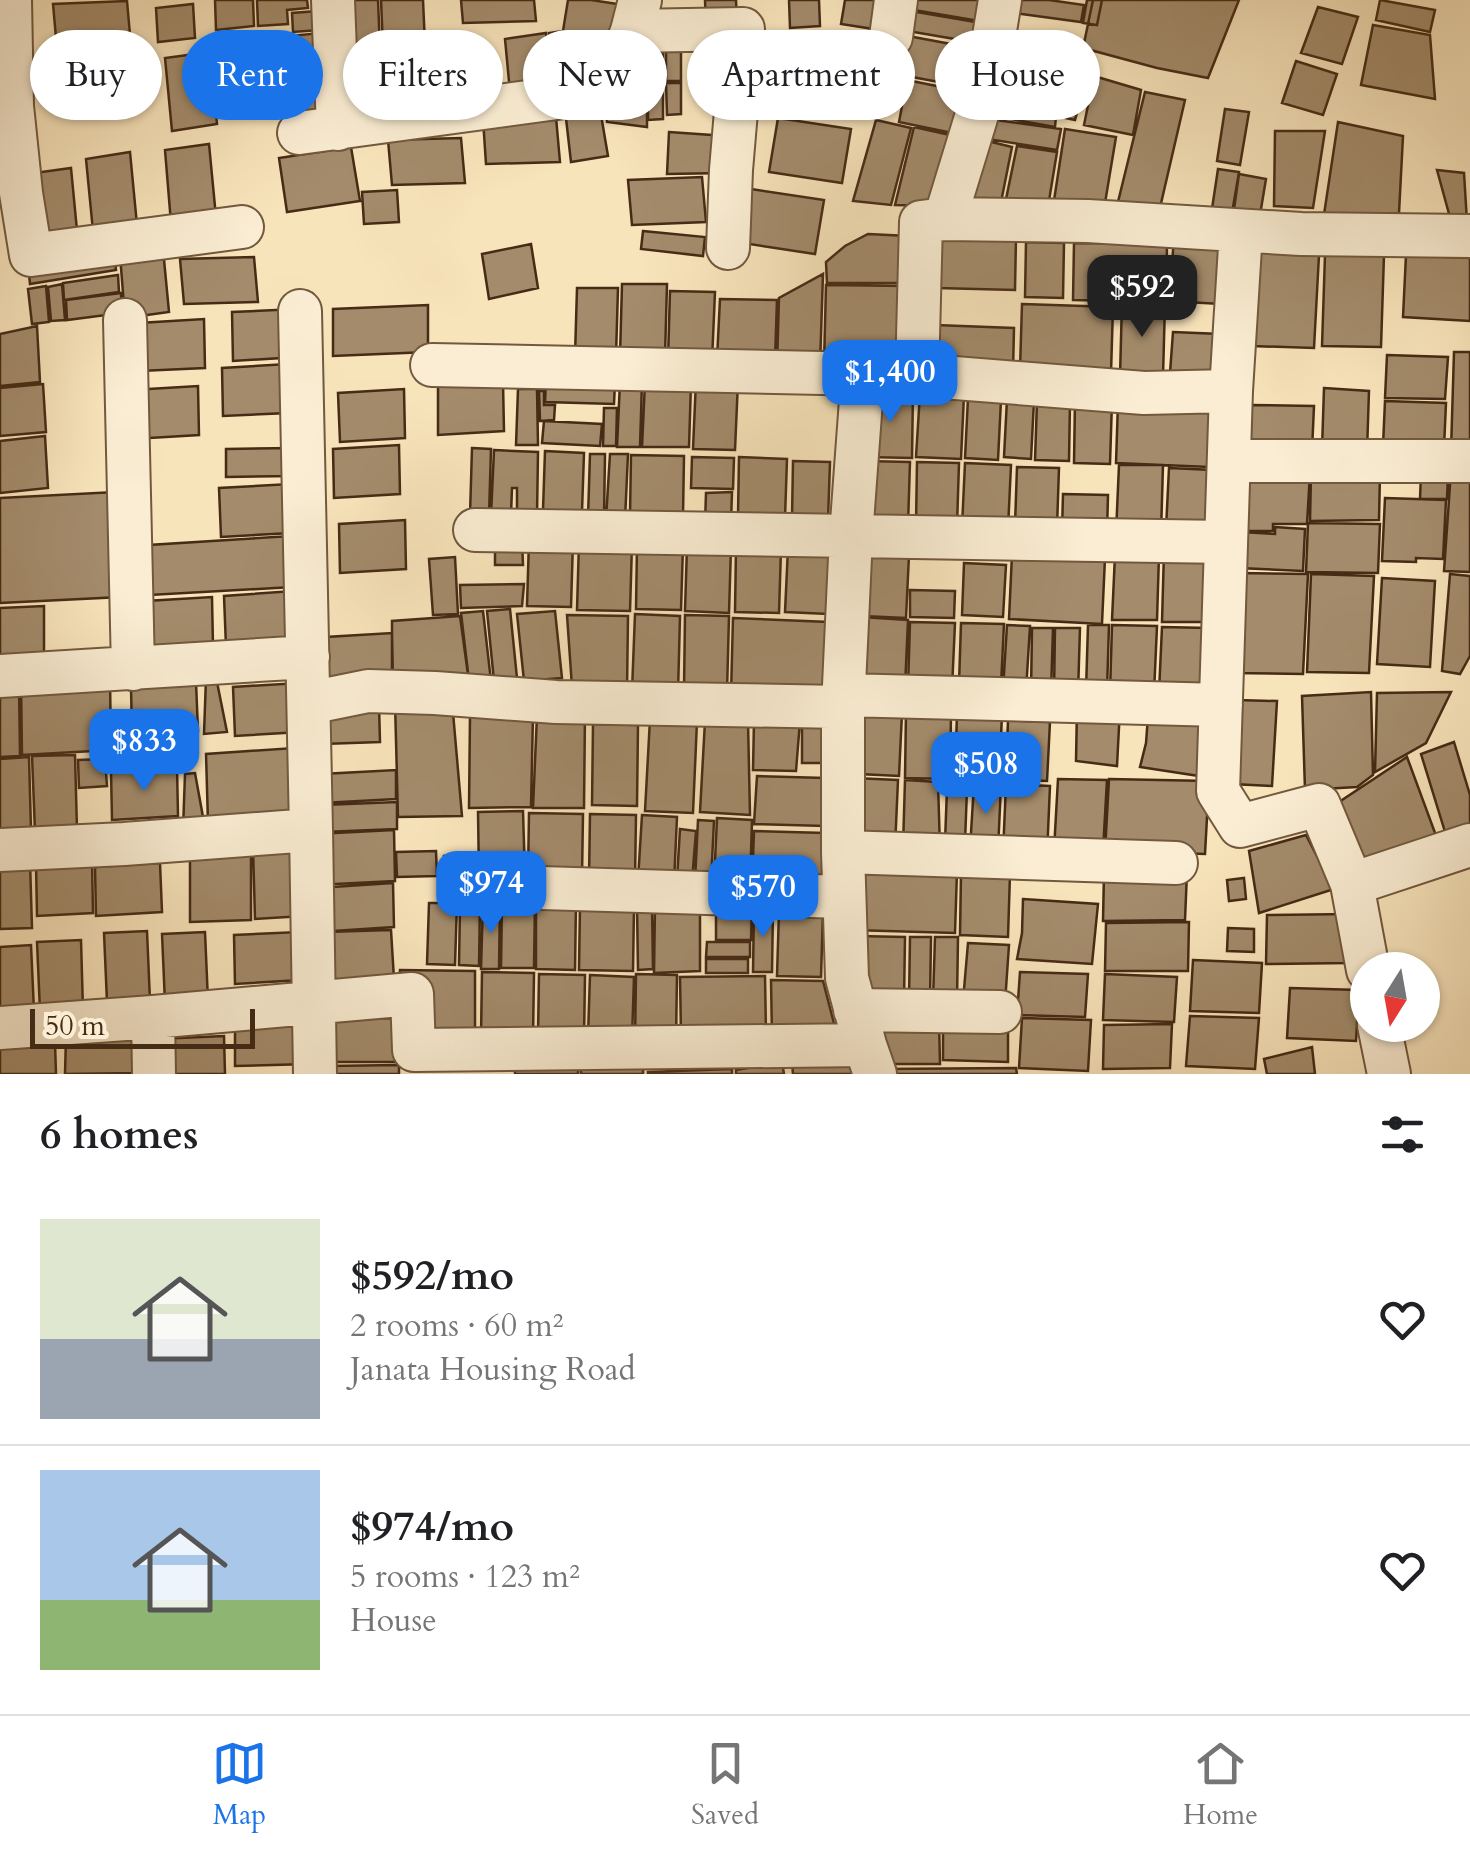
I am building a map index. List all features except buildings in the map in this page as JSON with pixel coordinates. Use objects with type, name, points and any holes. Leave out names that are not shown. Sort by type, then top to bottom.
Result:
[{"type":"street","points":[[10,0],[12,106],[21,194],[16,258],[242,226]]},
{"type":"street","points":[[333,0],[319,131],[579,95],[612,86],[636,16],[743,30],[728,248]]},
{"type":"street","points":[[944,219],[986,85],[1000,0]]},
{"type":"street","points":[[917,375],[920,222],[1088,222],[1241,231],[1470,236]]},
{"type":"street","points":[[1241,231],[1231,392],[1218,791],[1240,826],[1319,806],[1352,884],[1365,952]]},
{"type":"street","points":[[300,311],[315,1074]]},
{"type":"street","points":[[124,320],[133,669]]},
{"type":"street","points":[[432,364],[862,373],[1144,393],[1231,392]]},
{"type":"street","points":[[862,373],[843,701],[842,852],[847,978],[865,1043]]},
{"type":"street","points":[[1229,461],[1470,461]]},
{"type":"street","points":[[475,530],[1226,542]]},
{"type":"street","points":[[0,676],[308,657]]},
{"type":"street","points":[[309,703],[368,691],[556,702],[1221,705]]},
{"type":"street","points":[[0,850],[311,830]]},
{"type":"street","points":[[1352,884],[1470,844]]},
{"type":"street","points":[[842,852],[1176,863]]},
{"type":"street","points":[[471,886],[844,897]]},
{"type":"street","points":[[0,1028],[412,994],[414,1050],[458,1062],[865,1043],[1000,1012]]},
{"type":"street","points":[[153,1018],[154,1074]]},
{"type":"street","points":[[1382,1042],[1388,1074]]}]
